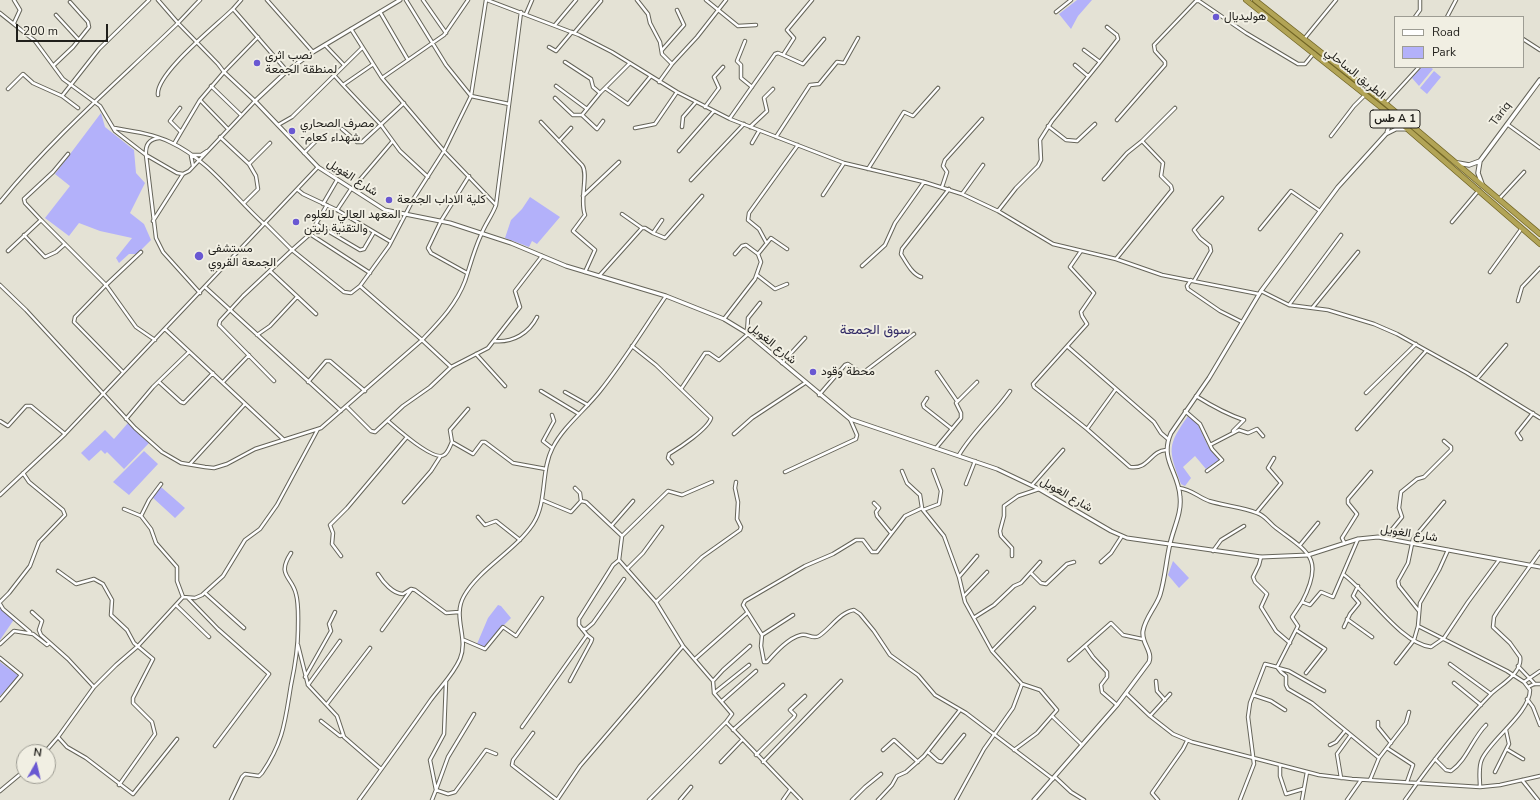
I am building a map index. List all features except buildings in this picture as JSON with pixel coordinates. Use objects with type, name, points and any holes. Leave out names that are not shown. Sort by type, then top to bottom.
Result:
[{"type":"highway","name":"الطريق الساحلي","points":[[1246,0],[1408,129],[1540,244]]},
{"type":"highway","name":"الطريق الساحلي","points":[[1255,0],[1385,103],[1540,234]]},
{"type":"main road","name":"Tariq","points":[[1480,161],[1540,80]]},
{"type":"main road","points":[[1455,161],[1469,165],[1480,161],[1478,173],[1482,185]]},
{"type":"street","points":[[14,0],[20,10],[14,24]]},
{"type":"street","points":[[62,96],[98,48],[149,0]]},
{"type":"street","points":[[158,0],[224,72],[255,101]]},
{"type":"street","points":[[0,202],[28,170],[94,101],[178,23],[200,0]]},
{"type":"street","points":[[158,95],[159,87],[172,67],[241,0]]},
{"type":"street","points":[[267,0],[313,52]]},
{"type":"street","points":[[153,222],[183,174],[200,161],[241,115],[287,71],[313,52],[400,0]]},
{"type":"street","points":[[406,0],[432,45],[446,65],[472,96],[509,104]]},
{"type":"street","points":[[424,0],[446,33]]},
{"type":"street","points":[[382,78],[432,45],[446,33],[468,0]]},
{"type":"street","points":[[113,128],[159,138],[174,144],[200,161],[292,250],[344,292],[351,293],[360,286],[391,242],[405,215],[444,151],[472,96],[486,0],[573,33],[630,63],[650,77],[705,107],[750,127],[844,163],[924,182],[962,194],[998,211],[1053,244],[1116,260],[1162,275],[1260,293],[1289,305],[1312,308],[1374,324],[1416,344],[1477,379],[1540,418]]},
{"type":"street","points":[[526,14],[532,0]]},
{"type":"street","points":[[555,25],[576,0]]},
{"type":"street","points":[[637,0],[648,14],[662,50],[662,54],[672,64]]},
{"type":"street","points":[[706,0],[717,11],[738,26],[756,24]]},
{"type":"street","points":[[659,82],[672,64],[697,37],[726,0]]},
{"type":"street","points":[[783,55],[794,38],[787,30],[812,0]]},
{"type":"street","points":[[1056,12],[1071,0]]},
{"type":"street","points":[[1304,39],[1336,0]]},
{"type":"street","points":[[1416,16],[1420,10],[1420,0]]},
{"type":"street","points":[[1447,16],[1456,0]]},
{"type":"street","points":[[549,48],[556,51],[601,1]]},
{"type":"street","points":[[1117,120],[1165,65],[1166,62],[1154,51],[1154,45],[1196,1],[1199,1],[1246,33],[1298,64],[1305,64],[1314,53]]},
{"type":"street","points":[[54,64],[79,40],[89,25],[70,2]]},
{"type":"street","points":[[233,9],[287,71]]},
{"type":"street","points":[[662,50],[684,25],[677,10]]},
{"type":"street","points":[[380,12],[408,60]]},
{"type":"street","points":[[0,285],[126,419],[162,452],[181,463],[204,467],[221,466],[256,449],[283,439],[318,429],[365,391],[422,340],[444,317],[453,305],[467,274],[481,233],[491,218],[496,205],[521,12]]},
{"type":"street","points":[[0,13],[36,42],[70,85],[100,106],[113,128],[123,138],[146,155],[173,171],[183,174]]},
{"type":"street","points":[[56,15],[79,40]]},
{"type":"street","points":[[998,211],[1016,188],[1038,166],[1041,160],[1040,140],[1048,126],[1118,39],[1116,35],[1107,27]]},
{"type":"street","points":[[351,29],[372,65],[382,78],[444,151],[496,205]]},
{"type":"street","points":[[174,144],[200,100],[211,86],[258,37]]},
{"type":"street","points":[[776,137],[810,85],[819,84],[838,62],[844,63],[858,38]]},
{"type":"street","points":[[730,118],[774,54],[778,53],[802,64],[824,39]]},
{"type":"street","points":[[1524,40],[1540,50]]},
{"type":"street","points":[[745,41],[737,60],[741,65],[741,78],[752,87]]},
{"type":"street","points":[[325,45],[344,65]]},
{"type":"street","points":[[278,125],[292,117],[362,48]]},
{"type":"street","points":[[1084,50],[1100,62]]},
{"type":"street","points":[[565,62],[590,79],[593,86],[600,93]]},
{"type":"street","points":[[582,115],[600,93],[630,63]]},
{"type":"street","points":[[344,85],[372,65]]},
{"type":"street","points":[[1075,66],[1088,76]]},
{"type":"street","points":[[705,107],[719,88],[714,78],[723,67]]},
{"type":"street","points":[[1385,103],[1418,68]]},
{"type":"street","points":[[8,89],[23,74],[39,87],[62,96],[78,108]]},
{"type":"street","points":[[334,75],[381,125],[392,142],[406,158],[428,177]]},
{"type":"street","points":[[605,88],[628,104],[650,77]]},
{"type":"street","points":[[211,86],[241,115]]},
{"type":"street","points":[[556,86],[587,109]]},
{"type":"street","points":[[868,169],[904,112],[913,116],[938,88]]},
{"type":"street","points":[[750,127],[767,111],[764,98],[773,89]]},
{"type":"street","points":[[635,128],[655,124],[677,92]]},
{"type":"street","points":[[1332,136],[1354,106],[1365,95]]},
{"type":"street","points":[[555,98],[573,114],[582,115],[597,128],[603,121]]},
{"type":"street","points":[[200,100],[228,129]]},
{"type":"street","name":"شارع الغويل","points":[[255,101],[318,167],[385,210],[441,221],[481,233],[585,272],[666,296],[724,319],[747,333],[819,395],[850,419],[997,469],[1032,485],[1122,536],[1139,540],[1261,557],[1308,554],[1358,539],[1385,538],[1540,567]]},
{"type":"street","points":[[682,127],[683,117],[696,102]]},
{"type":"street","points":[[342,129],[357,142],[362,142],[404,103]]},
{"type":"street","points":[[180,108],[170,121],[181,132]]},
{"type":"street","points":[[1104,179],[1127,153],[1142,141],[1174,108]]},
{"type":"street","points":[[679,151],[714,111]]},
{"type":"street","points":[[1385,111],[1390,123],[1386,134]]},
{"type":"street","points":[[942,187],[947,172],[944,166],[944,160],[982,119]]},
{"type":"street","points":[[541,122],[584,168],[582,208],[584,216],[574,231],[595,250],[585,272]]},
{"type":"street","points":[[691,180],[744,124]]},
{"type":"street","points":[[1048,126],[1066,140],[1077,142],[1095,124]]},
{"type":"street","points":[[1506,124],[1540,148]]},
{"type":"street","points":[[558,141],[571,128]]},
{"type":"street","points":[[1034,800],[1127,694],[1150,659],[1150,654],[1142,639],[1143,629],[1160,595],[1170,544],[1180,506],[1179,488],[1169,463],[1166,450],[1168,439],[1185,411],[1209,378],[1260,293],[1338,187],[1386,134],[1398,128],[1408,129]]},
{"type":"street","points":[[752,143],[760,131]]},
{"type":"street","points":[[220,137],[249,164],[256,176],[258,188],[244,203]]},
{"type":"street","points":[[159,138],[152,139],[148,142],[146,155],[156,238],[163,252],[200,292]]},
{"type":"street","points":[[304,153],[318,139]]},
{"type":"street","points":[[1116,260],[1172,190],[1171,186],[1161,176],[1164,163],[1142,141]]},
{"type":"street","points":[[337,210],[351,189],[392,142]]},
{"type":"street","points":[[249,164],[270,143]]},
{"type":"street","points":[[766,242],[759,229],[748,220],[749,213],[798,145]]},
{"type":"street","points":[[191,155],[201,155],[209,150]]},
{"type":"street","points":[[68,154],[53,172],[24,200],[25,203],[106,285],[136,327],[155,340]]},
{"type":"street","points":[[191,155],[193,167]]},
{"type":"street","points":[[583,196],[619,162]]},
{"type":"street","points":[[823,195],[844,163]]},
{"type":"street","points":[[962,194],[983,166]]},
{"type":"street","points":[[0,495],[65,434],[104,394],[123,372],[298,190],[318,167]]},
{"type":"street","points":[[1499,200],[1524,172]]},
{"type":"street","points":[[467,274],[429,251],[429,245],[441,221],[469,176]]},
{"type":"street","points":[[323,204],[337,180]]},
{"type":"street","points":[[862,266],[885,245],[895,223],[924,182]]},
{"type":"street","points":[[921,277],[915,274],[901,254],[902,249],[949,189]]},
{"type":"street","points":[[298,190],[337,210],[391,242]]},
{"type":"street","points":[[1452,222],[1479,190]]},
{"type":"street","points":[[1260,229],[1291,191],[1320,211]]},
{"type":"street","points":[[622,214],[642,228],[665,238],[702,196]]},
{"type":"street","points":[[1222,198],[1194,230],[1200,238],[1210,246],[1211,251],[1187,286],[1188,289],[1220,311],[1242,322]]},
{"type":"street","points":[[274,381],[219,325],[220,321],[310,234],[327,205]]},
{"type":"street","points":[[8,251],[41,220]]},
{"type":"street","points":[[653,232],[662,220]]},
{"type":"street","points":[[316,224],[361,251],[364,249],[374,232]]},
{"type":"street","points":[[600,276],[607,265],[642,228]]},
{"type":"street","points":[[1490,272],[1522,228]]},
{"type":"street","points":[[310,234],[370,273]]},
{"type":"street","points":[[24,236],[45,257],[56,252],[65,244]]},
{"type":"street","points":[[1289,305],[1341,236]]},
{"type":"street","points":[[758,254],[769,239],[773,239],[787,249]]},
{"type":"street","points":[[724,319],[757,275],[761,262],[758,254],[744,245],[735,254]]},
{"type":"street","points":[[1081,251],[1070,267],[1094,293],[1080,314],[1087,322],[1087,327],[1033,385],[1037,390],[1087,429],[1130,467],[1144,466],[1158,451],[1166,450]]},
{"type":"street","points":[[123,372],[74,322],[75,317],[141,252]]},
{"type":"street","points":[[1312,308],[1358,252]]},
{"type":"street","points":[[347,406],[373,432],[378,430],[451,367],[484,350],[494,341],[520,306],[515,293],[516,289],[542,256]]},
{"type":"street","points":[[1518,301],[1522,287],[1540,268]]},
{"type":"street","points":[[270,271],[316,314]]},
{"type":"street","points":[[757,275],[775,289],[788,284]]},
{"type":"street","points":[[360,286],[451,367]]},
{"type":"street","points":[[205,287],[341,411]]},
{"type":"street","points":[[257,336],[270,326],[297,296]]},
{"type":"street","points":[[359,800],[455,669],[462,654],[464,640],[459,612],[461,601],[469,588],[520,540],[536,518],[542,500],[546,469],[552,448],[588,405],[632,346],[666,296]]},
{"type":"street","points":[[681,389],[705,353],[709,353],[719,360],[747,333],[748,318],[760,303]]},
{"type":"street","points":[[494,341],[508,341],[516,338],[531,327],[537,317]]},
{"type":"street","points":[[165,329],[213,372],[283,439]]},
{"type":"street","points":[[819,395],[845,365],[848,364],[860,372],[864,372],[914,334]]},
{"type":"street","points":[[782,363],[805,338]]},
{"type":"street","points":[[1366,393],[1416,344]]},
{"type":"street","points":[[1477,379],[1506,345]]},
{"type":"street","points":[[632,346],[681,389],[711,420],[687,442],[669,454],[668,458],[672,463]]},
{"type":"street","points":[[1068,347],[1154,422],[1161,434],[1168,439]]},
{"type":"street","points":[[1357,429],[1426,350]]},
{"type":"street","points":[[126,419],[152,387],[189,352]]},
{"type":"street","points":[[476,354],[505,386]]},
{"type":"street","points":[[223,382],[249,355]]},
{"type":"street","points":[[308,382],[326,361],[330,361],[365,391]]},
{"type":"street","points":[[159,382],[180,402],[184,403],[213,372]]},
{"type":"street","points":[[937,372],[957,401]]},
{"type":"street","points":[[936,448],[961,416],[955,404],[977,382]]},
{"type":"street","points":[[734,434],[752,418],[805,383]]},
{"type":"street","points":[[1087,429],[1116,389]]},
{"type":"street","points":[[541,391],[579,414]]},
{"type":"street","points":[[565,392],[588,405]]},
{"type":"street","points":[[959,456],[974,433],[989,418],[1010,392]]},
{"type":"street","points":[[1196,396],[1217,407],[1222,412],[1244,420],[1233,431],[1210,445]]},
{"type":"street","points":[[928,398],[923,404],[924,407],[952,429]]},
{"type":"street","points":[[190,464],[245,404]]},
{"type":"street","points":[[0,421],[8,426],[26,406],[31,406],[65,434]]},
{"type":"street","points":[[468,409],[449,432],[452,442],[473,454],[482,442],[485,442],[513,462],[546,469]]},
{"type":"street","points":[[1185,411],[1200,424],[1210,445],[1222,460],[1207,470]]},
{"type":"street","points":[[1521,439],[1517,433],[1533,413]]},
{"type":"street","points":[[552,415],[554,421],[543,441],[552,448]]},
{"type":"street","points":[[785,472],[856,439],[857,435],[850,419]]},
{"type":"street","points":[[388,421],[407,437],[430,452],[440,456]]},
{"type":"street","points":[[182,597],[195,598],[205,593],[223,576],[244,540],[266,522],[311,446],[318,429]]},
{"type":"street","points":[[1233,431],[1239,430],[1248,433],[1257,429],[1263,436]]},
{"type":"street","points":[[341,556],[332,544],[333,533],[330,525],[347,508],[407,437]]},
{"type":"street","points":[[1385,538],[1402,517],[1399,508],[1401,492],[1417,479],[1424,477],[1451,450],[1451,447],[1444,441]]},
{"type":"street","points":[[404,502],[432,471],[440,456],[445,454],[452,442]]},
{"type":"street","points":[[1032,485],[1063,450]]},
{"type":"street","points":[[1257,512],[1281,483],[1268,468],[1274,458]]},
{"type":"street","points":[[966,484],[975,461]]},
{"type":"street","points":[[933,470],[941,491],[938,506],[922,509],[905,516],[877,552],[872,552],[863,540],[859,539],[825,558],[805,566],[744,601],[743,605],[747,613],[762,635],[762,652],[765,663],[797,636],[803,634],[811,637],[819,636],[849,612],[854,610],[860,614],[874,631],[890,655],[921,678],[938,697],[960,710],[1084,800]]},
{"type":"street","points":[[902,471],[907,483],[920,495],[922,509],[944,536],[959,577],[964,596],[992,650],[1022,684],[1041,691],[1057,710],[1037,733],[1014,750]]},
{"type":"street","points":[[1344,542],[1342,538],[1357,514],[1348,503],[1348,499],[1371,472]]},
{"type":"street","points":[[24,473],[29,482],[63,510],[65,514],[39,542],[30,566],[10,593],[0,603],[3,609],[31,634],[47,645],[49,643]]},
{"type":"street","points":[[570,681],[592,642],[592,639],[582,629],[578,622],[579,619],[613,565],[619,560],[622,536],[668,491],[682,495],[712,482]]},
{"type":"street","points":[[656,602],[702,557],[740,530],[741,527],[737,519],[738,502],[735,488],[736,482]]},
{"type":"street","points":[[141,516],[149,500],[161,484]]},
{"type":"street","points":[[542,500],[572,512],[581,501],[580,493],[575,488]]},
{"type":"street","points":[[1179,488],[1189,490],[1209,501],[1257,512],[1300,545],[1308,554],[1311,562],[1312,578],[1309,589],[1292,617],[1299,625],[1277,667]]},
{"type":"street","points":[[1012,556],[1012,548],[1001,536],[1000,530],[1004,516],[1004,506],[1018,496],[1039,489]]},
{"type":"street","points":[[581,501],[589,504],[622,536]]},
{"type":"street","points":[[612,525],[633,501]]},
{"type":"street","points":[[1419,611],[1398,583],[1408,563],[1412,543],[1415,537],[1444,502]]},
{"type":"street","points":[[874,503],[879,508],[877,516],[891,533]]},
{"type":"street","points":[[124,509],[141,516],[151,529],[156,543],[177,567],[177,581],[182,597]]},
{"type":"street","points":[[478,517],[486,525],[496,521],[520,540]]},
{"type":"street","points":[[1300,545],[1318,523]]},
{"type":"street","points":[[1213,551],[1221,540],[1244,526]]},
{"type":"street","points":[[627,569],[643,552],[662,527]]},
{"type":"street","points":[[1101,562],[1116,546],[1122,536]]},
{"type":"street","points":[[1302,602],[1312,605],[1321,592],[1332,598],[1358,539]]},
{"type":"street","points":[[1396,663],[1414,640],[1418,626],[1420,603],[1439,570],[1448,550]]},
{"type":"street","points":[[231,800],[242,777],[245,774],[259,776],[262,773],[282,736],[289,704],[297,644],[297,597],[286,576],[287,559],[291,552]]},
{"type":"street","points":[[1405,800],[1435,759],[1491,694],[1513,675],[1518,666],[1520,657],[1510,643],[1495,629],[1493,622],[1497,612],[1540,552]]},
{"type":"street","points":[[959,577],[978,556]]},
{"type":"street","points":[[1261,557],[1253,577],[1255,582],[1267,594],[1261,606],[1276,631],[1290,643]]},
{"type":"street","points":[[619,560],[656,602],[683,646],[713,682],[714,693],[732,714],[726,722],[649,800]]},
{"type":"street","points":[[1343,574],[1358,586],[1390,622],[1414,640],[1431,647],[1444,638],[1499,560]]},
{"type":"street","points":[[975,617],[994,605],[1031,573],[1040,562]]},
{"type":"street","points":[[1031,573],[1041,583],[1046,584],[1067,564],[1074,562]]},
{"type":"street","points":[[58,571],[76,584],[94,579],[103,584],[113,603],[111,616],[127,630],[138,646],[154,659],[134,695],[133,703],[152,722],[155,730],[141,755],[119,785]]},
{"type":"street","points":[[964,596],[987,572]]},
{"type":"street","points":[[378,574],[388,586],[399,594],[403,594],[411,589],[418,591],[446,613],[459,612]]},
{"type":"street","points":[[582,629],[586,629],[593,623],[624,578]]},
{"type":"street","points":[[1344,627],[1347,619],[1359,603],[1353,596],[1358,586]]},
{"type":"street","points":[[382,630],[411,589]]},
{"type":"street","points":[[205,593],[244,628]]},
{"type":"street","points":[[52,744],[94,687],[138,646],[182,597]]},
{"type":"street","points":[[187,597],[218,629],[269,674],[215,746]]},
{"type":"street","points":[[464,640],[485,649],[503,627],[516,636],[542,598]]},
{"type":"street","points":[[176,605],[209,637]]},
{"type":"street","points":[[992,650],[1034,608]]},
{"type":"street","points":[[32,612],[41,619],[40,632],[49,643],[68,659],[94,687]]},
{"type":"street","points":[[305,678],[331,631],[329,624],[335,612]]},
{"type":"street","points":[[695,659],[747,613]]},
{"type":"street","points":[[762,635],[792,615]]},
{"type":"street","points":[[1347,619],[1372,637]]},
{"type":"street","points":[[1069,660],[1086,647],[1111,623],[1123,635],[1142,639]]},
{"type":"street","points":[[1418,626],[1444,638],[1513,675],[1524,682],[1528,687],[1530,693],[1514,721],[1496,739],[1481,760],[1480,787]]},
{"type":"street","points":[[1296,630],[1325,648],[1322,654],[1306,673]]},
{"type":"street","points":[[0,644],[14,631],[31,634]]},
{"type":"street","points":[[522,727],[587,635]]},
{"type":"street","points":[[308,685],[340,641]]},
{"type":"street","points":[[297,644],[308,685],[337,716],[343,735],[347,740],[381,769]]},
{"type":"street","points":[[533,733],[512,760],[512,766],[557,800],[580,766],[683,646]]},
{"type":"street","points":[[713,682],[723,670],[750,646]]},
{"type":"street","points":[[1086,647],[1107,672],[1107,677],[1101,685],[1102,692],[1117,705]]},
{"type":"street","points":[[327,704],[370,648]]},
{"type":"street","points":[[0,658],[21,675],[0,700]]},
{"type":"street","points":[[714,693],[749,664]]},
{"type":"street","points":[[1240,800],[1254,767],[1248,717],[1253,695],[1265,664],[1289,671],[1324,691]]},
{"type":"street","points":[[1450,664],[1491,694]]},
{"type":"street","points":[[1518,666],[1531,678],[1535,684]]},
{"type":"street","points":[[1277,667],[1287,677],[1286,685],[1288,689],[1312,703],[1350,736],[1379,758]]},
{"type":"street","points":[[722,701],[756,671]]},
{"type":"street","points":[[1524,682],[1540,671]]},
{"type":"street","points":[[1156,680],[1157,691],[1165,700]]},
{"type":"street","points":[[764,762],[841,681]]},
{"type":"street","points":[[436,790],[430,760],[444,734],[446,682]]},
{"type":"street","points":[[1454,683],[1481,705]]},
{"type":"street","points":[[956,800],[993,735],[1012,708],[1022,684]]},
{"type":"street","points":[[1528,687],[1535,684],[1540,684]]},
{"type":"street","points":[[733,730],[783,685]]},
{"type":"street","points":[[1127,694],[1150,716],[1173,734],[1187,741],[1307,772],[1362,780],[1418,782],[1480,787],[1500,785],[1540,776]]},
{"type":"street","points":[[1150,716],[1170,694]]},
{"type":"street","points":[[1253,695],[1271,701],[1285,710]]},
{"type":"street","points":[[756,755],[794,717],[795,715],[790,710],[805,696]]},
{"type":"street","points":[[1527,699],[1533,707],[1540,725]]},
{"type":"street","points":[[878,800],[892,785],[897,776],[906,772],[928,752],[960,710]]},
{"type":"street","points":[[1370,780],[1379,758],[1406,723],[1409,712]]},
{"type":"street","points":[[432,800],[448,757],[474,714]]},
{"type":"street","points":[[1052,717],[1082,745]]},
{"type":"street","points":[[321,721],[340,736],[343,735]]},
{"type":"street","points":[[726,722],[756,755],[801,800]]},
{"type":"street","points":[[1378,722],[1378,727],[1391,743]]},
{"type":"street","points":[[1435,759],[1448,772],[1454,770],[1486,725]]},
{"type":"street","points":[[1495,772],[1508,750],[1509,737],[1506,730]]},
{"type":"street","points":[[1330,746],[1336,742],[1345,731]]},
{"type":"street","points":[[928,752],[938,762],[942,762],[964,735]]},
{"type":"street","points":[[1341,778],[1337,754],[1350,736]]},
{"type":"street","points":[[58,737],[67,747],[92,763],[119,785],[133,794],[177,739]]},
{"type":"street","points":[[720,762],[742,740]]},
{"type":"street","points":[[883,750],[894,740],[918,762]]},
{"type":"street","points":[[1158,800],[1152,793],[1187,741]]},
{"type":"street","points":[[1386,748],[1413,765],[1407,782]]},
{"type":"street","points":[[436,790],[448,794],[455,792],[486,750],[496,754]]},
{"type":"street","points":[[1508,750],[1523,760]]},
{"type":"street","points":[[1280,765],[1280,776],[1286,794],[1303,790]]},
{"type":"street","points":[[1302,800],[1307,772]]},
{"type":"street","points":[[852,800],[881,774]]},
{"type":"street","points":[[0,791],[16,778]]},
{"type":"street","points":[[1347,800],[1362,780]]},
{"type":"street","points":[[1522,780],[1538,800]]},
{"type":"street","points":[[680,800],[691,787]]},
{"type":"street","points":[[783,800],[790,790]]},
{"type":"green space","points":[[1077,0],[1092,0],[1078,16],[1071,29],[1059,14]]},
{"type":"green space","points":[[1421,68],[1433,69],[1419,86],[1412,78]]},
{"type":"green space","points":[[1434,71],[1441,77],[1427,94],[1420,88]]},
{"type":"green space","points":[[101,113],[105,127],[134,150],[136,173],[145,183],[130,213],[144,224],[151,240],[137,254],[129,254],[119,263],[116,258],[132,238],[100,231],[79,223],[69,236],[45,218],[70,186],[55,174]]},
{"type":"green space","points":[[530,197],[560,217],[537,244],[532,241],[529,247],[505,238],[511,220],[522,209]]},
{"type":"green space","points":[[1188,416],[1197,423],[1208,446],[1219,460],[1206,469],[1195,456],[1183,467],[1191,478],[1185,486],[1181,484],[1172,455],[1172,448],[1176,434]]},
{"type":"green space","points":[[128,423],[149,443],[124,469],[107,452],[105,454],[101,450],[89,461],[81,453],[105,430],[114,439]]},
{"type":"green space","points":[[144,451],[158,464],[129,495],[113,482]]},
{"type":"green space","points":[[161,487],[185,508],[175,518],[152,497]]},
{"type":"green space","points":[[1173,561],[1189,578],[1179,588],[1168,575]]},
{"type":"green space","points":[[0,605],[15,618],[0,640]]},
{"type":"green space","points":[[498,605],[501,606],[511,618],[494,635],[485,648],[477,644],[488,618]]},
{"type":"green space","points":[[0,662],[19,676],[0,696]]},
{"type":"place","name":"هوليديال","points":[[1216,17]]},
{"type":"place","name":"نصب اثري لمنطقة الجمعة","points":[[257,63]]},
{"type":"place","name":"مصرف الصحاري -شهداء كعام","points":[[292,131]]},
{"type":"place","name":"كلية اﻻداب الجمعة","points":[[389,200]]},
{"type":"place","name":"المعهد العالي للعلوم والتقنية زليتن","points":[[296,222]]},
{"type":"place","name":"مستشفى الجمعة القروي","points":[[199,256]]},
{"type":"place","name":"محطة وقود","points":[[813,372]]},
{"type":"district","name":"سوق الجمعة","points":[[875,331]]}]
